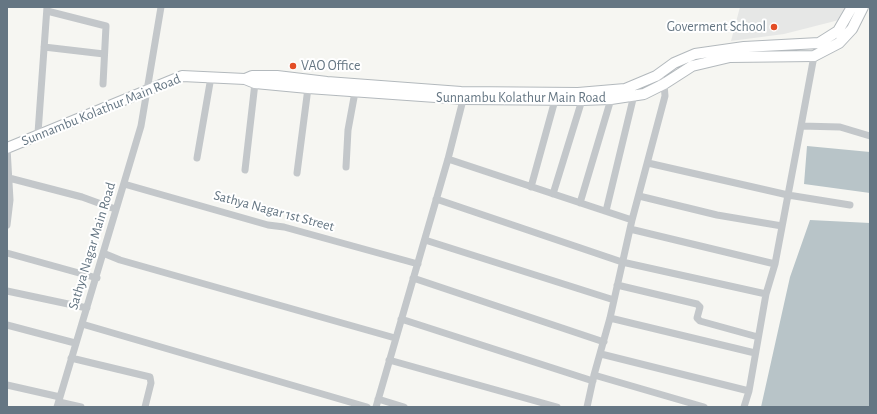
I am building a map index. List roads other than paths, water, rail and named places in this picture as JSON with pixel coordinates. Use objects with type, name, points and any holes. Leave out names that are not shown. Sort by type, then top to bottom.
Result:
[{"type":"street","name":"Sathya Nagar Main Road","points":[[58,402],[75,342],[88,308],[102,253],[141,126],[161,7]]},
{"type":"street","name":"Sunnambu Kolathur Main Road","points":[[464,96],[578,93],[625,90],[658,75],[674,63],[694,54],[744,47],[819,43],[838,31],[852,7]]},
{"type":"street","name":"Sunnambu Kolathur Main Road","points":[[250,81],[252,76],[277,76],[395,91],[464,96],[555,100],[611,99],[644,94],[664,84],[692,66],[730,57],[814,56],[839,43],[852,29],[863,7]]},
{"type":"street","points":[[38,133],[47,9],[106,26],[103,84]]},
{"type":"street","points":[[44,47],[104,54]]},
{"type":"street","points":[[744,407],[749,391],[766,294],[775,264],[814,56]]},
{"type":"street","points":[[587,407],[593,378],[610,318],[632,220],[640,196],[665,96],[664,84],[658,75]]},
{"type":"street","name":"Sunnambu Kolathur Main Road","points":[[7,148],[38,133],[182,76],[211,77],[355,92],[395,91]]},
{"type":"street","points":[[197,158],[211,77]]},
{"type":"street","points":[[245,170],[250,81]]},
{"type":"street","points":[[297,173],[308,88]]},
{"type":"street","points":[[346,167],[348,130],[355,92]]},
{"type":"street","points":[[606,211],[634,95]]},
{"type":"street","points":[[376,407],[448,159],[464,96]]},
{"type":"street","points":[[580,203],[611,99]]},
{"type":"street","points":[[531,187],[555,100]]},
{"type":"street","points":[[553,194],[582,100]]},
{"type":"street","points":[[801,126],[840,127],[870,136]]},
{"type":"street","points":[[7,148],[9,178],[7,225]]},
{"type":"street","points":[[448,159],[632,220]]},
{"type":"street","points":[[648,162],[788,195],[850,205]]},
{"type":"street","points":[[9,178],[75,195],[115,209]]},
{"type":"street","name":"Sathya Nagar 1st Street","points":[[124,184],[165,197],[224,211],[268,225],[284,227],[418,264]]},
{"type":"street","points":[[640,196],[717,215],[782,226]]},
{"type":"street","points":[[436,199],[622,262],[766,294]]},
{"type":"street","points":[[630,229],[775,264]]},
{"type":"street","points":[[425,240],[614,300]]},
{"type":"street","points":[[7,253],[96,278]]},
{"type":"street","points":[[102,253],[120,260],[395,338]]},
{"type":"street","points":[[413,278],[604,342]]},
{"type":"street","points":[[617,285],[697,304],[700,307],[697,318],[700,321],[758,337]]},
{"type":"street","points":[[7,291],[88,308]]},
{"type":"street","points":[[610,318],[755,353]]},
{"type":"street","points":[[401,319],[593,378],[704,407]]},
{"type":"street","points":[[82,324],[367,407]]},
{"type":"street","points":[[7,325],[75,342]]},
{"type":"street","points":[[601,354],[749,391]]},
{"type":"street","points":[[71,358],[150,377],[151,383],[146,407]]},
{"type":"street","points":[[389,360],[557,407]]},
{"type":"street","points":[[7,385],[58,402],[81,407]]},
{"type":"street","points":[[378,399],[404,407]]},
{"type":"place","name":"Goverment School","points":[[774,27]]},
{"type":"place","name":"VAO Office","points":[[293,66]]}]
